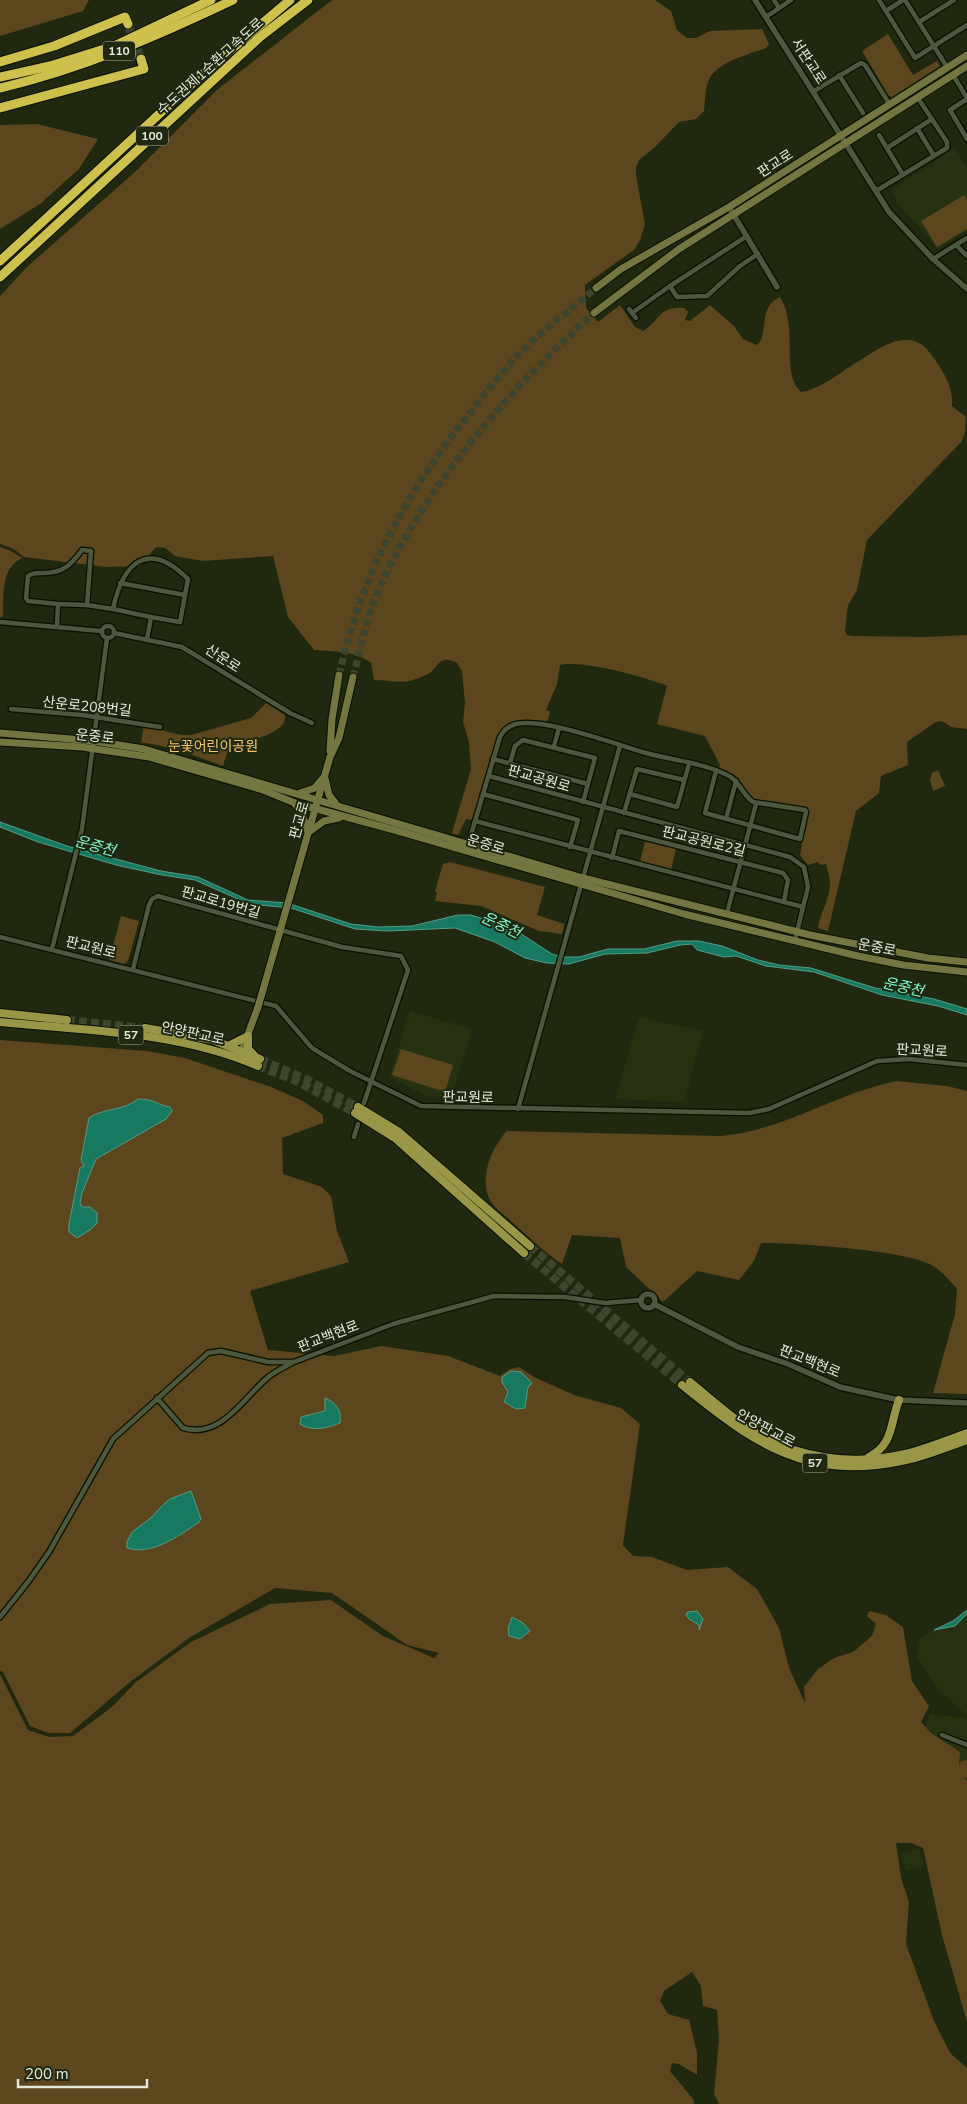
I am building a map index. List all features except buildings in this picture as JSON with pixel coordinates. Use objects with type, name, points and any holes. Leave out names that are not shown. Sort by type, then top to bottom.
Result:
[{"type":"highway","name":"110","points":[[0,77],[50,66],[114,46],[211,0]]},
{"type":"highway","name":"110","points":[[0,88],[50,77],[105,57],[152,39],[233,0]]},
{"type":"highway","name":"수도권제1순환고속도로","points":[[0,261],[208,69],[290,0]]},
{"type":"highway","name":"수도권제1순환고속도로","points":[[0,277],[245,50],[308,0]]},
{"type":"highway","points":[[0,62],[54,46],[126,20]]},
{"type":"highway","points":[[0,108],[144,69],[141,59]]},
{"type":"main road","name":"판교로","points":[[594,313],[650,269],[731,211],[842,135],[967,55]]},
{"type":"main road","name":"판교로","points":[[596,288],[634,261],[731,211],[918,98],[967,66]]},
{"type":"main road","name":"판교로","points":[[330,757],[332,719],[339,675]]},
{"type":"main road","name":"판교로","points":[[281,930],[330,757],[339,738],[353,677]]},
{"type":"main road","name":"운중로","points":[[0,733],[172,756],[343,807],[467,848]]},
{"type":"main road","name":"운중로","points":[[0,742],[93,745],[137,754],[263,790],[295,803],[342,817],[467,848],[582,881],[684,914],[831,950],[903,965],[967,972]]},
{"type":"main road","points":[[298,794],[315,788],[325,775]]},
{"type":"main road","points":[[325,775],[329,795],[336,804],[343,807]]},
{"type":"main road","points":[[295,803],[302,814],[308,832],[324,821],[342,817]]},
{"type":"main road","name":"운중로","points":[[582,881],[727,913],[797,932],[928,958],[967,962]]},
{"type":"main road","points":[[241,1054],[258,1007],[281,930]]},
{"type":"main road","points":[[0,1013],[67,1020]]},
{"type":"main road","name":"안양판교로","points":[[0,1022],[170,1039],[241,1054],[258,1060],[248,1049],[248,1036]]},
{"type":"main road","name":"안양판교로","points":[[145,1028],[197,1036],[230,1045],[241,1054]]},
{"type":"main road","points":[[230,1045],[248,1036]]},
{"type":"main road","points":[[359,1108],[399,1132],[530,1246]]},
{"type":"main road","points":[[359,1108],[524,1253]]},
{"type":"main road","name":"안양판교로","points":[[690,1382],[736,1419],[775,1443],[824,1458],[866,1460],[906,1454],[967,1433]]},
{"type":"main road","name":"안양판교로","points":[[682,1385],[750,1437],[792,1457],[823,1465],[849,1467],[885,1464],[908,1460],[967,1440]]},
{"type":"main road","points":[[866,1460],[883,1448],[888,1441],[891,1422],[899,1400]]},
{"type":"street","name":"서판교로","points":[[755,0],[846,142]]},
{"type":"street","points":[[774,0],[779,8]]},
{"type":"street","points":[[766,17],[792,0]]},
{"type":"street","points":[[879,0],[915,58],[967,25]]},
{"type":"street","points":[[886,11],[904,0],[947,68]]},
{"type":"street","points":[[919,22],[954,0]]},
{"type":"street","points":[[814,91],[857,64],[863,64],[890,104]]},
{"type":"street","points":[[838,75],[862,113]]},
{"type":"street","points":[[953,75],[967,98],[950,110],[967,139]]},
{"type":"street","points":[[876,191],[947,146],[918,98]]},
{"type":"street","points":[[887,148],[932,119]]},
{"type":"street","points":[[917,128],[934,156]]},
{"type":"street","points":[[880,135],[903,175]]},
{"type":"street","points":[[846,142],[898,223],[933,259],[967,289]]},
{"type":"street","points":[[731,211],[777,287]]},
{"type":"street","points":[[636,318],[631,311],[747,236]]},
{"type":"street","points":[[933,259],[967,238]]},
{"type":"street","points":[[956,245],[967,256]]},
{"type":"street","points":[[670,286],[677,297],[710,295],[740,266],[758,254]]},
{"type":"street","points":[[87,605],[91,551],[85,548],[63,570],[33,573],[28,576],[26,598],[28,601],[87,605],[180,622],[188,580],[176,567],[164,560],[148,559],[131,567],[124,573],[113,609]]},
{"type":"street","points":[[120,583],[185,595]]},
{"type":"street","points":[[57,626],[58,604]]},
{"type":"street","points":[[147,639],[150,617]]},
{"type":"street","points":[[0,622],[102,631],[109,626],[114,633],[107,638]]},
{"type":"street","points":[[102,631],[102,635],[107,638]]},
{"type":"street","name":"산운로","points":[[114,633],[147,639],[197,654],[229,677],[290,713],[312,723]]},
{"type":"street","points":[[52,949],[82,832],[107,638]]},
{"type":"street","name":"산운로208번길","points":[[11,709],[160,727]]},
{"type":"street","points":[[489,776],[501,734],[514,724],[534,723],[559,728],[716,771],[736,781],[749,800],[756,804],[805,810],[800,839],[704,813],[716,771]]},
{"type":"street","points":[[554,746],[559,728]]},
{"type":"street","points":[[510,763],[514,749],[520,741],[527,740],[595,758],[583,802]]},
{"type":"street","points":[[518,1109],[620,746]]},
{"type":"street","points":[[493,758],[588,784]]},
{"type":"street","points":[[630,794],[677,807],[689,764]]},
{"type":"street","points":[[624,813],[637,768],[684,780]]},
{"type":"street","name":"판교공원로","points":[[467,848],[489,776],[602,808],[745,844],[790,857],[804,868],[808,887],[795,940]]},
{"type":"street","points":[[726,819],[736,781]]},
{"type":"street","points":[[483,794],[578,820],[570,847]]},
{"type":"street","points":[[727,913],[756,804]]},
{"type":"street","points":[[474,821],[590,853],[803,907]]},
{"type":"street","name":"판교공원로2길","points":[[612,858],[620,830],[783,873],[788,880],[784,901]]},
{"type":"street","name":"판교로19번길","points":[[133,969],[149,905],[155,897],[162,897],[342,947],[397,955],[406,962],[407,973],[372,1081],[359,1108]]},
{"type":"street","name":"판교원로","points":[[0,937],[276,1006],[312,1048],[421,1106],[756,1113],[877,1062],[909,1059],[967,1065]]},
{"type":"street","points":[[354,1137],[358,1124]]},
{"type":"street","points":[[650,1294],[653,1297],[654,1304],[650,1308],[646,1308],[641,1300],[645,1295],[650,1294]]},
{"type":"street","name":"판교백현로","points":[[0,1617],[49,1552],[113,1439],[208,1353],[220,1352],[268,1362],[294,1362],[393,1324],[494,1296],[563,1297],[605,1303],[641,1300]]},
{"type":"street","name":"판교백현로","points":[[654,1304],[751,1353],[788,1364],[840,1387],[899,1400],[967,1403]]},
{"type":"street","points":[[157,1398],[183,1428],[203,1431],[223,1421],[266,1378],[294,1362]]},
{"type":"street","points":[[942,1735],[967,1745]]},
{"type":"shaded area","points":[[955,148],[967,168],[967,231],[938,249],[896,201],[891,190]]},
{"type":"shaded area","points":[[410,1011],[472,1029],[450,1101],[422,1094],[389,1077]]},
{"type":"shaded area","points":[[639,1017],[703,1031],[684,1102],[615,1099]]},
{"type":"shaded area","points":[[967,1618],[967,1715],[941,1693],[917,1657],[919,1640],[932,1631]]},
{"type":"shaded area","points":[[930,1714],[967,1718],[967,1780],[924,1732]]},
{"type":"shaded area","points":[[919,1849],[924,1865],[906,1871],[900,1854]]},
{"type":"green space","points":[[0,0],[89,0],[83,11],[0,36]]},
{"type":"green space","points":[[332,0],[655,0],[671,11],[677,30],[687,38],[696,38],[710,31],[762,29],[769,44],[766,48],[719,68],[709,80],[705,95],[704,111],[696,119],[679,122],[655,147],[639,160],[636,167],[636,176],[645,224],[640,240],[635,249],[585,285],[586,308],[598,322],[620,305],[635,327],[643,331],[669,309],[684,308],[688,312],[685,320],[690,321],[710,305],[734,326],[743,339],[757,345],[763,334],[766,313],[773,301],[780,297],[788,321],[792,373],[795,384],[801,392],[829,380],[876,350],[891,343],[905,340],[920,343],[930,353],[946,377],[951,393],[952,406],[966,417],[962,441],[867,540],[857,590],[848,605],[845,631],[847,635],[852,636],[927,637],[967,635],[967,729],[951,727],[942,721],[936,722],[907,742],[908,765],[881,776],[879,793],[856,811],[828,931],[818,928],[830,890],[830,879],[826,864],[820,865],[818,862],[808,865],[800,855],[808,808],[769,804],[755,800],[745,792],[733,775],[719,769],[720,765],[705,736],[657,724],[667,686],[630,674],[598,667],[570,664],[560,665],[557,684],[546,710],[550,712],[547,722],[534,720],[516,721],[500,732],[472,820],[466,819],[458,835],[452,833],[471,769],[469,742],[463,722],[465,703],[462,672],[457,663],[451,660],[439,662],[428,674],[410,681],[374,680],[371,663],[365,659],[344,652],[314,650],[288,617],[273,556],[203,561],[175,556],[165,548],[156,547],[140,566],[106,567],[24,557],[14,549],[0,544],[0,296],[28,266],[135,172],[218,89]]},
{"type":"green space","points":[[888,34],[913,75],[937,61],[940,66],[892,97],[889,96],[862,51]]},
{"type":"green space","points":[[37,124],[98,139],[79,169],[40,204],[0,229],[0,125]]},
{"type":"green space","points":[[964,195],[967,200],[967,229],[937,247],[921,221]]},
{"type":"green space","points":[[0,547],[22,558],[10,569],[7,576],[3,616],[0,618]]},
{"type":"green space","name":"눈꽃어린이공원","points":[[266,703],[285,715],[284,722],[273,732],[232,748],[227,754],[223,766],[176,749],[141,742],[144,726],[181,735],[191,735],[251,718]]},
{"type":"green space","points":[[938,770],[945,786],[933,791],[930,779],[932,773]]},
{"type":"green space","points":[[645,841],[676,849],[671,870],[640,862]]},
{"type":"green space","points":[[450,862],[545,887],[537,915],[564,924],[562,934],[539,931],[481,906],[435,901],[437,892],[435,891],[443,864]]},
{"type":"green space","points":[[121,916],[139,921],[128,961],[124,964],[109,960]]},
{"type":"green space","points":[[0,1040],[147,1051],[185,1058],[271,1087],[303,1101],[323,1115],[323,1123],[282,1138],[283,1174],[322,1187],[331,1196],[337,1231],[349,1262],[250,1291],[268,1350],[334,1356],[381,1346],[448,1356],[500,1376],[510,1369],[519,1367],[534,1377],[574,1395],[621,1408],[640,1424],[623,1545],[633,1556],[652,1557],[687,1570],[728,1567],[757,1589],[779,1628],[789,1668],[805,1703],[804,1687],[818,1669],[834,1658],[853,1652],[872,1636],[876,1624],[867,1616],[869,1611],[886,1615],[903,1627],[912,1681],[929,1706],[921,1722],[931,1733],[960,1752],[959,1766],[961,1761],[967,1760],[967,1778],[964,1778],[967,1780],[967,2022],[942,1935],[923,1848],[911,1843],[896,1843],[901,1878],[909,1902],[906,1944],[934,2021],[950,2053],[967,2068],[967,2104],[719,2104],[714,2094],[719,2039],[717,2010],[703,2006],[701,1986],[692,1972],[664,1991],[660,2001],[668,2014],[689,2020],[697,2053],[697,2075],[679,2064],[672,2063],[670,2071],[693,2099],[694,2104],[0,2104],[0,1674],[28,1730],[49,1737],[73,1736],[113,1706],[136,1682],[191,1642],[270,1604],[331,1600],[383,1636],[434,1658],[439,1653],[407,1645],[332,1593],[275,1588],[189,1638],[130,1682],[70,1733],[48,1733],[30,1726],[3,1672],[0,1671]]},
{"type":"green space","points":[[401,1049],[453,1065],[445,1092],[392,1075]]},
{"type":"green space","points":[[897,1081],[947,1086],[967,1091],[967,1394],[933,1393],[955,1314],[957,1289],[938,1269],[922,1261],[879,1252],[799,1244],[761,1243],[754,1261],[739,1280],[697,1271],[663,1302],[626,1267],[620,1238],[572,1235],[562,1264],[541,1248],[498,1209],[488,1195],[486,1175],[488,1166],[496,1146],[507,1131],[720,1136],[766,1127],[852,1094]]},
{"type":"water","name":"운중천","points":[[0,822],[67,846],[161,871],[198,877],[248,900],[287,903],[351,924],[378,927],[412,926],[458,915],[471,915],[512,928],[552,954],[563,957],[579,957],[608,949],[644,949],[677,941],[699,941],[722,946],[758,960],[779,965],[811,968],[875,988],[934,999],[967,1009],[967,1015],[938,1006],[882,995],[814,972],[766,966],[736,956],[724,957],[697,950],[692,944],[647,953],[605,954],[569,964],[547,963],[525,958],[495,942],[455,928],[387,931],[355,929],[291,908],[249,904],[195,880],[116,865],[38,842],[0,827]]},
{"type":"water","points":[[138,1099],[170,1107],[172,1111],[166,1119],[96,1159],[82,1193],[80,1203],[82,1207],[90,1207],[97,1213],[97,1223],[77,1238],[69,1232],[69,1224],[80,1168],[84,1166],[81,1160],[89,1118],[101,1112],[126,1106]]},
{"type":"water","points":[[511,1371],[521,1372],[532,1383],[528,1387],[525,1408],[516,1409],[504,1402],[508,1392],[502,1382],[502,1377]]},
{"type":"water","points":[[325,1398],[332,1402],[339,1411],[340,1423],[315,1429],[300,1424],[301,1417],[325,1411]]},
{"type":"water","points":[[191,1491],[201,1519],[198,1523],[173,1539],[155,1547],[136,1550],[127,1548],[127,1542],[132,1532],[152,1517],[170,1499]]},
{"type":"water","points":[[967,1610],[967,1614],[955,1626],[934,1630],[953,1621]]},
{"type":"water","points":[[697,1611],[703,1619],[699,1630],[699,1625],[686,1615],[688,1612]]},
{"type":"water","points":[[512,1617],[523,1623],[530,1631],[520,1639],[509,1636],[508,1628]]},
{"type":"tunnel","points":[[128,24],[141,59]]},
{"type":"tunnel","points":[[339,675],[349,637],[374,567],[407,503],[427,472],[448,441],[516,357],[540,334],[596,288]]},
{"type":"tunnel","points":[[353,677],[372,607],[390,567],[412,526],[466,448],[497,411],[562,343],[594,313]]},
{"type":"tunnel","points":[[67,1020],[145,1028]]},
{"type":"tunnel","points":[[260,1059],[308,1080],[358,1107]]},
{"type":"tunnel","points":[[258,1066],[296,1081],[355,1113]]},
{"type":"tunnel","points":[[530,1246],[690,1382]]},
{"type":"tunnel","points":[[524,1253],[682,1385]]}]
